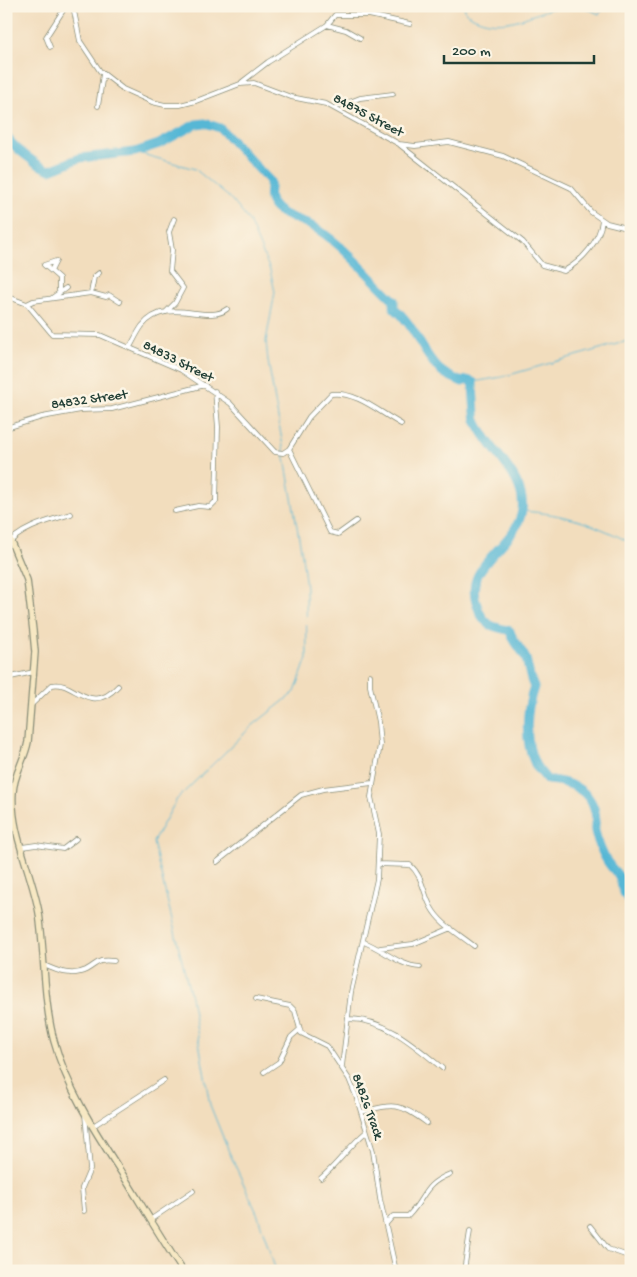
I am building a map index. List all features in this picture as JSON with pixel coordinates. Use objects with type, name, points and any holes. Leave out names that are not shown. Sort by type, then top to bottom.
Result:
[{"type":"street","points":[[50,48],[46,37],[66,6]]},
{"type":"street","name":"84875 Street","points":[[73,6],[80,42],[86,55],[103,74],[123,89],[165,105],[196,101],[240,84],[254,83],[291,97],[319,101],[399,144],[415,146],[449,142],[503,156],[571,188],[591,212],[602,220],[616,226],[631,229]]},
{"type":"street","points":[[240,84],[273,58],[327,25],[332,18],[339,14],[369,15],[410,24]]},
{"type":"street","points":[[327,25],[346,30],[360,38]]},
{"type":"street","points":[[98,106],[103,74]]},
{"type":"street","points":[[334,108],[360,98],[393,94]]},
{"type":"street","points":[[399,144],[523,242],[542,265],[550,268],[564,271],[576,262],[594,244],[601,232],[602,220]]},
{"type":"street","points":[[130,347],[142,325],[166,312],[176,303],[183,288],[170,271],[172,250],[169,232],[174,219]]},
{"type":"street","points":[[51,271],[59,278],[58,291]]},
{"type":"street","points":[[91,293],[94,277],[99,274]]},
{"type":"street","points":[[52,298],[58,291],[66,288]]},
{"type":"street","points":[[27,304],[52,298],[91,293],[106,297],[109,295],[120,302]]},
{"type":"street","name":"84833 Street","points":[[6,296],[27,304],[52,334],[100,335],[181,370],[215,391],[230,403],[275,452],[283,453],[289,449]]},
{"type":"street","points":[[166,312],[188,310],[216,315],[227,309]]},
{"type":"street","name":"84832 Street","points":[[6,428],[42,417],[81,410],[112,409],[206,385]]},
{"type":"street","points":[[175,511],[198,506],[210,506],[216,501],[218,427],[215,391]]},
{"type":"street","points":[[356,521],[341,533],[335,535],[330,532],[289,449],[316,409],[328,396],[335,393],[357,397],[401,424]]},
{"type":"street","points":[[6,547],[11,540],[32,528],[71,514]]},
{"type":"street","points":[[6,530],[27,580],[35,652],[26,753],[13,789],[13,810],[38,906],[48,1011],[54,1041],[67,1076],[85,1114],[183,1271]]},
{"type":"street","points":[[6,678],[34,672]]},
{"type":"street","points":[[342,1066],[351,992],[375,894],[378,864],[379,834],[371,797],[380,745],[378,722],[370,686],[370,675]]},
{"type":"street","points":[[31,705],[52,685],[63,685],[88,698],[104,696],[118,686]]},
{"type":"street","points":[[217,862],[301,795],[312,791],[372,783]]},
{"type":"street","points":[[22,847],[36,845],[63,849],[76,839]]},
{"type":"street","points":[[378,864],[405,864],[414,868],[431,907],[450,928],[474,946]]},
{"type":"street","points":[[380,948],[413,944],[450,928]]},
{"type":"street","points":[[364,942],[380,948],[406,966],[420,967]]},
{"type":"street","points":[[44,965],[59,972],[75,973],[84,971],[100,960],[114,961]]},
{"type":"street","points":[[256,999],[290,1006],[295,1011],[299,1030],[291,1037],[279,1062],[264,1072]]},
{"type":"street","points":[[348,1019],[368,1021],[393,1030],[442,1068]]},
{"type":"street","name":"84826 Track","points":[[299,1030],[303,1035],[318,1040],[327,1046],[349,1079],[362,1112],[375,1159],[380,1199],[396,1271]]},
{"type":"street","points":[[92,1126],[164,1080]]},
{"type":"street","points":[[362,1112],[398,1106],[411,1111],[427,1123]]},
{"type":"street","points":[[84,1211],[82,1188],[90,1169],[85,1114]]},
{"type":"street","points":[[321,1178],[337,1164],[354,1141],[366,1132]]},
{"type":"street","points":[[386,1224],[393,1216],[408,1216],[428,1188],[437,1180],[450,1174]]},
{"type":"street","points":[[150,1220],[193,1191]]},
{"type":"street","points":[[590,1226],[608,1249],[631,1257]]},
{"type":"street","points":[[464,1271],[470,1231]]},
{"type":"waterway","points":[[464,6],[466,13],[478,19],[501,23],[524,18],[559,6]]},
{"type":"waterway","points":[[582,6],[599,14],[607,6]]},
{"type":"waterway","points":[[6,135],[13,145],[26,156],[50,170],[80,158],[135,152],[159,144],[196,124],[205,123],[220,128],[270,181],[270,199],[275,208],[320,231],[342,248],[394,300],[394,308],[413,330],[432,362],[440,370],[462,382],[467,380],[473,382],[476,420],[481,431],[513,475],[522,498],[522,510],[518,523],[511,535],[483,567],[477,578],[474,591],[477,605],[484,620],[489,624],[510,631],[526,659],[534,687],[529,706],[527,726],[529,746],[535,764],[547,780],[570,784],[588,797],[595,812],[595,831],[600,848],[619,877],[625,895],[631,903]]},
{"type":"waterway","points":[[135,152],[195,169],[231,199],[249,221],[270,270],[275,292],[266,341],[302,555],[306,588],[307,658],[295,692],[252,726],[177,799],[153,842],[191,997],[210,1105],[257,1213],[276,1271]]},
{"type":"waterway","points":[[473,382],[502,377],[631,340]]},
{"type":"waterway","points":[[522,511],[565,517],[604,530],[631,543]]}]
